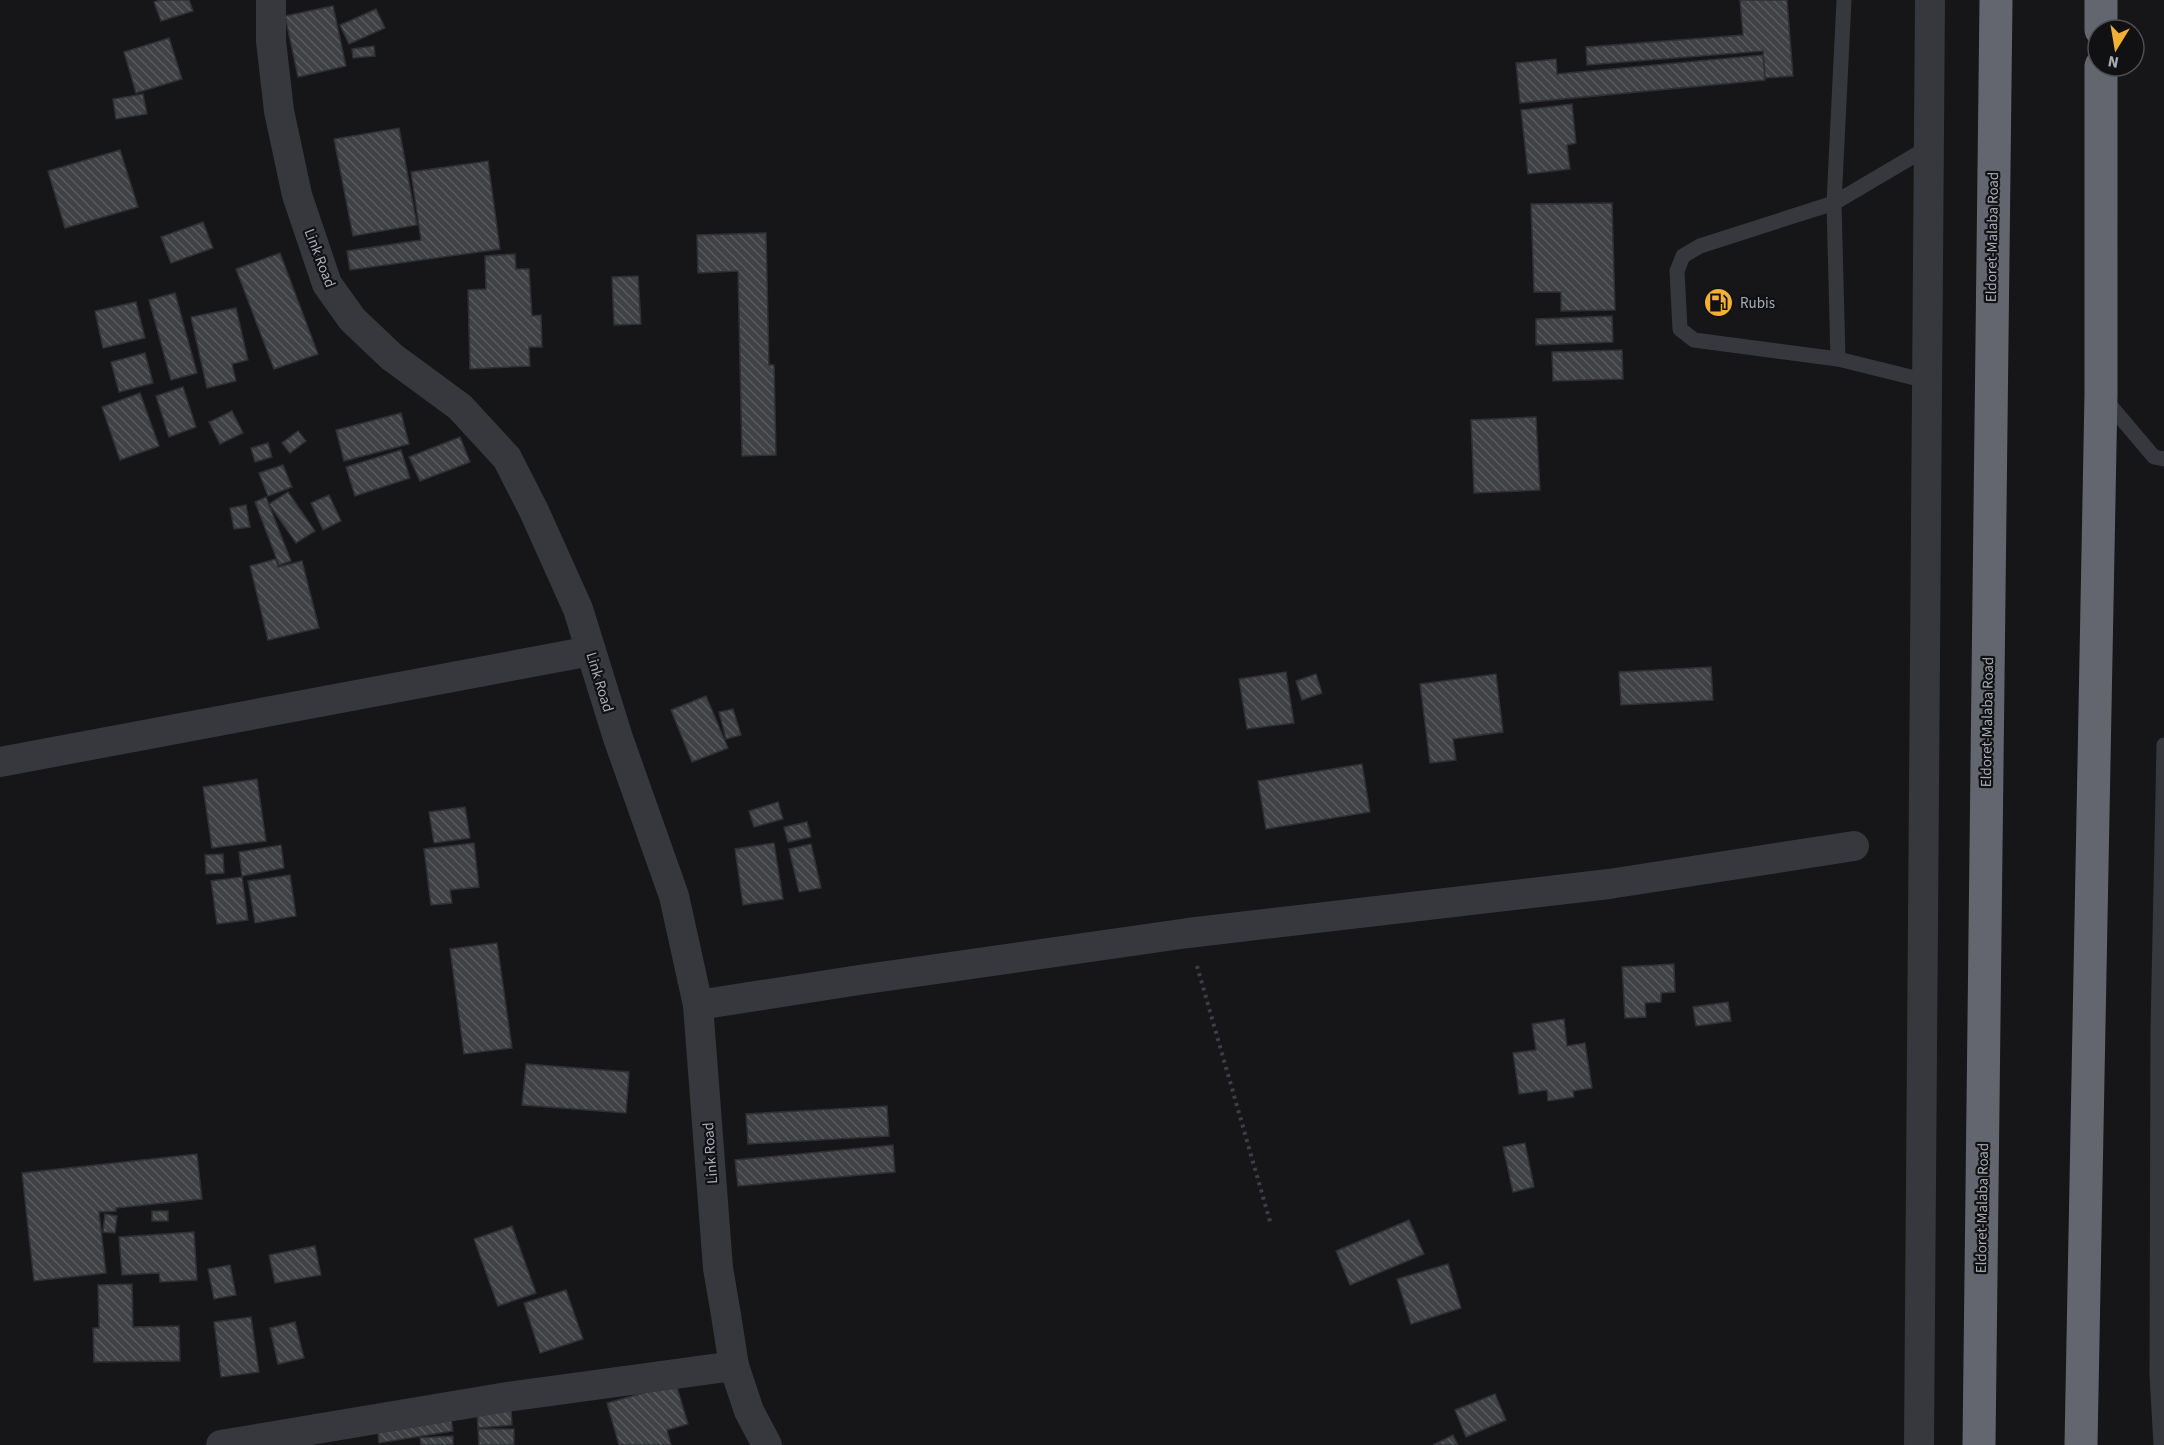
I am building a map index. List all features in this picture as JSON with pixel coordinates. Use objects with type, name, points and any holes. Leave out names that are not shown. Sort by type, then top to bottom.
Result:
[{"type":"highway","name":"Eldoret-Malaba Road","points":[[1979,1445],[1996,0]]},
{"type":"highway","points":[[2101,0],[2101,18]]},
{"type":"highway","points":[[2081,1445],[2101,394],[2101,78]]},
{"type":"street","name":"Link Road","points":[[271,0],[272,41],[279,111],[297,195],[327,284],[352,319],[392,357],[460,407],[507,458],[534,511],[578,609],[618,738],[674,896],[698,1005],[718,1268],[734,1366],[749,1411],[766,1445]]},
{"type":"street","points":[[1919,1445],[1930,0]]},
{"type":"street","points":[[0,762],[591,651]]},
{"type":"street","points":[[698,1005],[1188,933],[1609,884],[1854,846]]},
{"type":"street","points":[[221,1445],[507,1397],[734,1366]]},
{"type":"lane","points":[[1838,359],[1834,203],[1844,0]]},
{"type":"lane","points":[[1927,381],[1838,359],[1694,340],[1680,329],[1677,271],[1683,256],[1700,246],[1834,203],[1929,147]]},
{"type":"lane","points":[[2101,394],[2154,457],[2164,459]]},
{"type":"lane","points":[[2161,1445],[2157,1375],[2158,1042],[2164,745]]},
{"type":"path","points":[[1188,933],[1271,1225]]},
{"type":"building","points":[[189,0],[193,11],[161,21],[154,2]]},
{"type":"building","points":[[1740,0],[1787,0],[1793,76],[1765,78],[1763,51],[1587,65],[1586,47],[1743,35]]},
{"type":"building","points":[[333,6],[346,66],[298,77],[285,16]]},
{"type":"building","points":[[376,9],[385,28],[349,44],[340,25]]},
{"type":"building","points":[[169,38],[182,79],[136,93],[124,52]]},
{"type":"building","points":[[374,46],[375,56],[353,58],[352,49]]},
{"type":"building","points":[[1763,55],[1765,80],[1520,103],[1516,63],[1556,59],[1557,74]]},
{"type":"building","points":[[143,94],[147,114],[116,119],[113,99]]},
{"type":"building","points":[[1572,104],[1576,143],[1567,145],[1570,169],[1528,174],[1521,110]]},
{"type":"building","points":[[399,128],[417,225],[353,236],[334,139]]},
{"type":"building","points":[[120,150],[138,207],[65,228],[48,171]]},
{"type":"building","points":[[488,161],[500,249],[350,270],[347,251],[421,240],[411,172]]},
{"type":"building","points":[[1612,203],[1615,310],[1561,311],[1561,292],[1534,292],[1531,204]]},
{"type":"building","points":[[203,222],[213,248],[171,263],[161,237]]},
{"type":"building","points":[[766,233],[769,365],[774,365],[776,455],[742,456],[738,271],[698,273],[697,235]]},
{"type":"building","points":[[280,253],[318,354],[274,369],[236,269]]},
{"type":"building","points":[[515,254],[516,269],[529,269],[532,316],[541,315],[542,347],[529,347],[530,366],[470,369],[468,290],[486,289],[485,256]]},
{"type":"building","points":[[638,276],[641,324],[614,325],[612,277]]},
{"type":"building","points":[[175,293],[197,373],[171,380],[149,300]]},
{"type":"building","points":[[136,302],[145,338],[103,348],[95,311]]},
{"type":"building","points":[[236,308],[248,360],[232,364],[236,381],[207,388],[191,317]]},
{"type":"building","points":[[1612,316],[1613,342],[1536,345],[1536,319]]},
{"type":"building","points":[[1622,350],[1623,379],[1553,381],[1552,352]]},
{"type":"building","points":[[145,353],[153,383],[119,392],[111,362]]},
{"type":"building","points":[[183,387],[196,427],[169,437],[156,396]]},
{"type":"building","points":[[140,393],[159,446],[120,460],[102,407]]},
{"type":"building","points":[[232,411],[243,433],[220,444],[209,422]]},
{"type":"building","points":[[401,413],[409,444],[344,461],[336,430]]},
{"type":"building","points":[[1536,417],[1540,490],[1474,493],[1471,420]]},
{"type":"building","points":[[298,431],[306,441],[290,453],[282,443]]},
{"type":"building","points":[[460,437],[470,462],[420,481],[409,457]]},
{"type":"building","points":[[268,443],[272,457],[255,462],[251,448]]},
{"type":"building","points":[[401,450],[410,478],[355,496],[346,467]]},
{"type":"building","points":[[283,465],[292,487],[268,496],[259,473]]},
{"type":"building","points":[[288,492],[315,531],[296,543],[269,504]]},
{"type":"building","points":[[329,495],[341,521],[323,530],[311,503]]},
{"type":"building","points":[[266,497],[291,561],[279,565],[255,502]]},
{"type":"building","points":[[246,505],[250,527],[234,529],[230,508]]},
{"type":"building","points":[[276,559],[278,567],[302,561],[319,628],[268,640],[250,566]]},
{"type":"building","points":[[1711,667],[1713,700],[1621,705],[1619,672]]},
{"type":"building","points":[[1286,672],[1294,723],[1247,729],[1239,679]]},
{"type":"building","points":[[1316,674],[1322,693],[1302,700],[1296,681]]},
{"type":"building","points":[[1496,674],[1503,732],[1453,739],[1456,760],[1430,763],[1420,684]]},
{"type":"building","points":[[706,696],[728,748],[692,762],[671,710]]},
{"type":"building","points":[[733,709],[741,735],[726,739],[719,712]]},
{"type":"building","points":[[1362,764],[1370,812],[1266,829],[1258,781]]},
{"type":"building","points":[[257,779],[266,841],[212,848],[203,787]]},
{"type":"building","points":[[778,802],[783,819],[754,827],[749,811]]},
{"type":"building","points":[[465,807],[470,838],[434,843],[429,812]]},
{"type":"building","points":[[807,822],[811,837],[788,842],[784,827]]},
{"type":"building","points":[[474,843],[479,887],[450,890],[452,903],[431,905],[424,849]]},
{"type":"building","points":[[774,843],[783,899],[743,905],[735,849]]},
{"type":"building","points":[[811,844],[821,888],[799,892],[789,849]]},
{"type":"building","points":[[281,845],[284,868],[242,876],[239,852]]},
{"type":"building","points":[[223,854],[224,873],[206,874],[205,855]]},
{"type":"building","points":[[290,875],[296,916],[255,923],[248,881]]},
{"type":"building","points":[[242,877],[248,920],[217,924],[211,881]]},
{"type":"building","points":[[497,943],[512,1048],[464,1054],[450,949]]},
{"type":"building","points":[[1674,964],[1675,992],[1661,993],[1661,1002],[1645,1003],[1646,1017],[1625,1018],[1622,967]]},
{"type":"building","points":[[1728,1002],[1731,1021],[1696,1026],[1693,1007]]},
{"type":"building","points":[[1564,1019],[1567,1046],[1585,1043],[1592,1088],[1573,1091],[1574,1097],[1548,1101],[1547,1090],[1519,1094],[1513,1053],[1536,1050],[1532,1024]]},
{"type":"building","points":[[526,1064],[629,1072],[626,1113],[522,1105]]},
{"type":"building","points":[[887,1106],[889,1136],[748,1144],[746,1114]]},
{"type":"building","points":[[1525,1143],[1534,1187],[1513,1192],[1503,1147]]},
{"type":"building","points":[[893,1145],[895,1172],[738,1186],[735,1160]]},
{"type":"building","points":[[197,1154],[202,1199],[116,1208],[116,1211],[99,1212],[106,1273],[34,1281],[22,1173]]},
{"type":"building","points":[[152,1211],[168,1211],[168,1221],[152,1221]]},
{"type":"building","points":[[105,1214],[117,1216],[115,1233],[103,1232]]},
{"type":"building","points":[[1409,1220],[1424,1254],[1350,1285],[1336,1251]]},
{"type":"building","points":[[512,1226],[536,1293],[498,1306],[474,1239]]},
{"type":"building","points":[[194,1232],[197,1280],[160,1282],[159,1273],[122,1275],[119,1237]]},
{"type":"building","points":[[315,1246],[321,1275],[275,1283],[269,1255]]},
{"type":"building","points":[[1448,1264],[1461,1308],[1411,1324],[1397,1279]]},
{"type":"building","points":[[230,1265],[236,1295],[214,1299],[208,1269]]},
{"type":"building","points":[[132,1284],[133,1327],[179,1326],[180,1361],[94,1362],[93,1328],[99,1328],[98,1285]]},
{"type":"building","points":[[566,1290],[583,1339],[540,1353],[524,1303]]},
{"type":"building","points":[[251,1317],[259,1372],[221,1377],[214,1322]]},
{"type":"building","points":[[295,1322],[304,1358],[278,1364],[270,1328]]},
{"type":"building","points":[[676,1384],[688,1424],[667,1430],[671,1445],[619,1445],[607,1403]]},
{"type":"building","points":[[1495,1394],[1506,1420],[1466,1437],[1455,1410]]},
{"type":"building","points":[[511,1408],[512,1425],[478,1428],[477,1411]]},
{"type":"building","points":[[450,1412],[453,1431],[379,1443],[377,1424]]},
{"type":"building","points":[[478,1429],[514,1429],[514,1445],[479,1445]]},
{"type":"building","points":[[1453,1435],[1458,1445],[1433,1445]]},
{"type":"building","points":[[453,1436],[453,1445],[421,1445],[420,1438]]},
{"type":"place","name":"Rubis","points":[[1719,303]]}]
